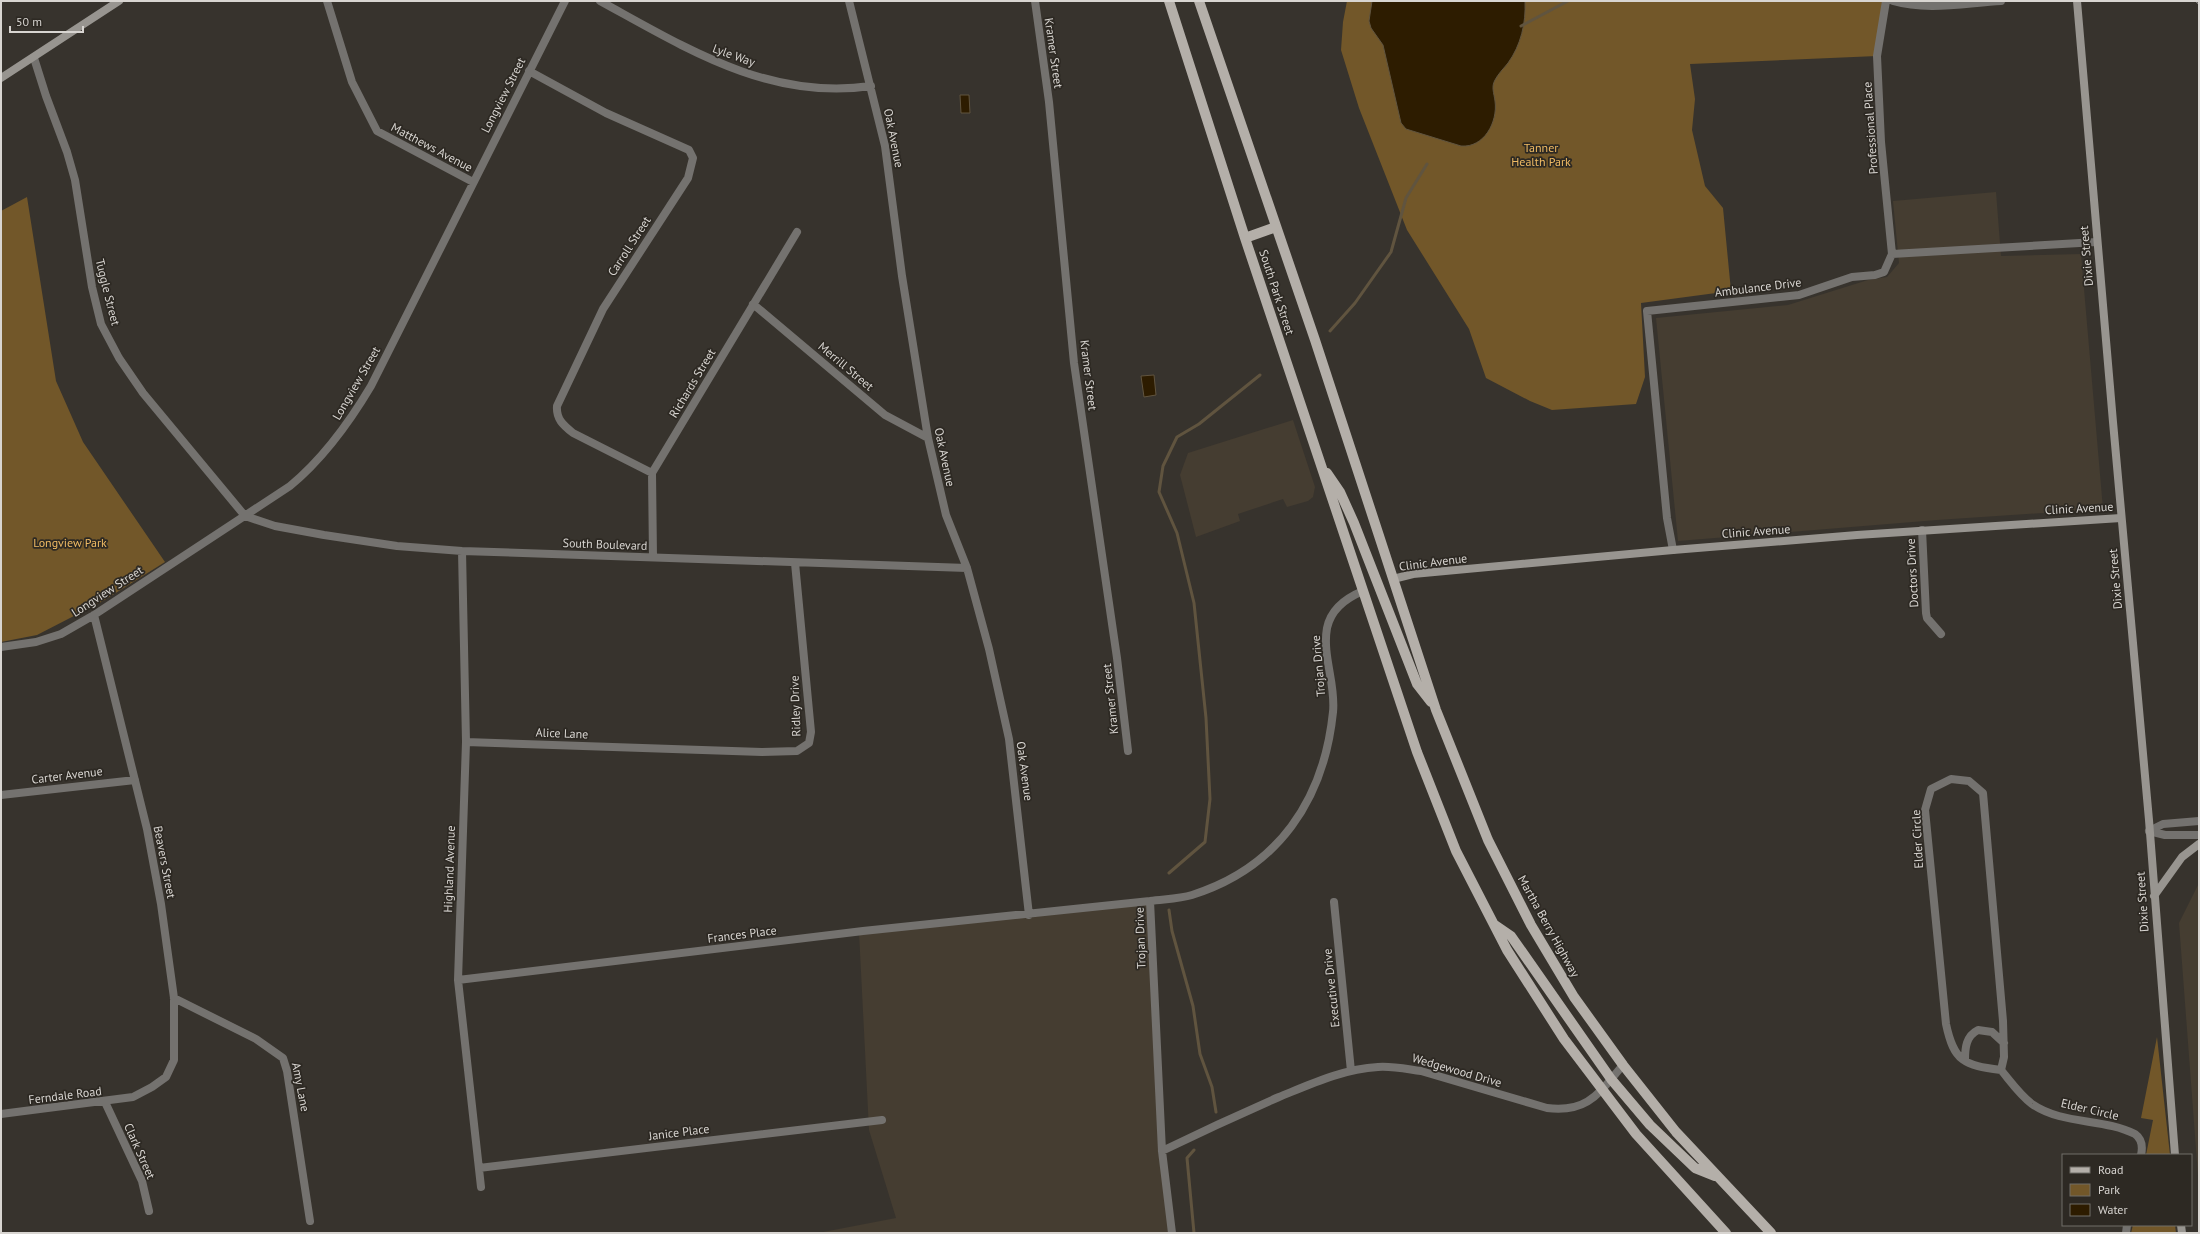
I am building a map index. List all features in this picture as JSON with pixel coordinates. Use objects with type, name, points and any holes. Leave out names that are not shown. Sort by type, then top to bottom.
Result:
[{"type":"main road","name":"South Park Street","points":[[1169,1],[1363,591]]},
{"type":"main road","name":"South Park Street","points":[[1201,3],[1393,579]]},
{"type":"main road","points":[[1246,238],[1276,227]]},
{"type":"main road","points":[[1321,465],[1340,492],[1417,684],[1435,707]]},
{"type":"main road","points":[[1393,579],[1363,591],[1417,752],[1456,851],[1507,950],[1543,1008],[1601,1090],[1653,1154],[1726,1233]]},
{"type":"main road","name":"Martha Berry Highway","points":[[1393,579],[1435,707],[1488,840],[1531,925],[1574,997],[1623,1065],[1676,1132],[1771,1233]]},
{"type":"main road","points":[[1494,924],[1511,936],[1611,1079],[1650,1125],[1695,1168],[1720,1178]]},
{"type":"street","points":[[1,78],[34,58],[119,1]]},
{"type":"street","name":"Matthews Avenue","points":[[327,1],[352,82],[378,131],[473,182]]},
{"type":"street","name":"Longview Street","points":[[1,647],[36,642],[61,634],[94,615],[245,516],[290,486],[311,469],[354,415],[371,386],[565,1]]},
{"type":"street","name":"Lyle Way","points":[[600,1],[700,55],[749,75],[792,85],[821,88],[850,89],[871,86]]},
{"type":"street","name":"Oak Avenue","points":[[849,1],[860,51],[871,86],[885,146],[902,276],[928,438],[946,514],[967,568],[990,649],[1009,739],[1030,915]]},
{"type":"street","name":"Kramer Street","points":[[1035,1],[1049,102],[1074,362],[1117,658],[1128,751]]},
{"type":"street","name":"Professional Place","points":[[1886,1],[1878,56],[1881,142],[1892,254]]},
{"type":"street","points":[[1893,1],[1909,5],[1931,6],[2001,1]]},
{"type":"street","name":"Dixie Street","points":[[2077,1],[2149,831],[2175,1154]]},
{"type":"street","name":"Tuggle Street","points":[[34,58],[46,96],[67,152],[75,180],[92,287],[101,324],[119,358],[143,393],[245,516]]},
{"type":"street","name":"Carroll Street","points":[[529,71],[606,113],[689,150],[693,158],[688,178],[603,309],[557,406],[557,415],[562,425],[573,433],[652,473]]},
{"type":"street","name":"Richards Street","points":[[652,473],[797,232]]},
{"type":"street","points":[[1892,254],[2097,242]]},
{"type":"street","name":"Ambulance Drive","points":[[1673,550],[1667,518],[1647,311],[1806,294],[1852,277],[1875,275],[1884,272],[1892,254]]},
{"type":"street","name":"Merrill Street","points":[[753,304],[886,415],[928,438]]},
{"type":"street","points":[[652,473],[653,558]]},
{"type":"street","name":"South Boulevard","points":[[245,516],[275,526],[324,535],[397,546],[462,551],[967,568]]},
{"type":"street","name":"Clinic Avenue","points":[[1393,579],[1413,574],[1673,550],[1922,530],[2121,518]]},
{"type":"street","name":"Doctors Drive","points":[[1922,530],[1926,613],[1928,618],[1941,634]]},
{"type":"street","name":"Highland Avenue","points":[[462,551],[466,742],[458,980],[481,1187]]},
{"type":"street","name":"Ridley Drive","points":[[657,748],[797,751],[809,742],[811,732],[809,700],[795,563]]},
{"type":"street","name":"Trojan Drive","points":[[1172,1233],[1162,1151],[1150,901],[1190,896],[1217,886],[1241,873],[1264,857],[1284,837],[1301,814],[1318,778],[1333,713],[1334,690],[1326,643],[1327,628],[1332,614],[1342,603],[1363,591]]},
{"type":"street","name":"Beavers Street","points":[[94,615],[135,780],[161,904],[174,998],[174,1060],[166,1077],[152,1087],[133,1097]]},
{"type":"street","name":"Alice Lane","points":[[466,742],[657,748]]},
{"type":"street","name":"Elder Circle","points":[[2001,1070],[2004,1043],[1983,793],[1969,781],[1951,778],[1931,790],[1925,810],[1946,1024],[1950,1044],[1954,1053],[1980,1067],[2001,1070],[2020,1093],[2032,1104],[2047,1112],[2129,1131],[2140,1137],[2142,1144],[2141,1154]]},
{"type":"street","name":"Carter Avenue","points":[[1,795],[135,780]]},
{"type":"street","points":[[2149,831],[2163,824],[2199,821]]},
{"type":"street","points":[[2149,831],[2165,835],[2199,835]]},
{"type":"street","points":[[2154,896],[2182,856],[2199,844]]},
{"type":"street","name":"Frances Place","points":[[458,980],[855,932],[1030,915],[1150,901]]},
{"type":"street","name":"Executive Drive","points":[[1334,902],[1351,1071]]},
{"type":"street","name":"Amy Lane","points":[[174,998],[256,1039],[283,1058],[287,1070],[310,1221]]},
{"type":"street","points":[[1965,1060],[1966,1043],[1972,1033],[1978,1030],[1988,1031],[2004,1043]]},
{"type":"street","name":"Wedgewood Drive","points":[[1162,1151],[1246,1111],[1335,1075],[1351,1071],[1378,1067],[1421,1071],[1499,1095],[1556,1109],[1578,1108],[1601,1090],[1623,1065]]},
{"type":"street","name":"Ferndale Road","points":[[1,1114],[105,1102],[133,1097]]},
{"type":"street","name":"Clark Street","points":[[105,1102],[142,1181],[149,1211]]},
{"type":"street","name":"Janice Place","points":[[479,1168],[882,1120]]},
{"type":"shaded area","points":[[1996,192],[2001,256],[2081,254],[2103,509],[1937,520],[1678,541],[1656,318],[1788,305],[1868,280],[1887,277],[1899,263],[1893,201]]},
{"type":"shaded area","points":[[1293,420],[1315,487],[1313,497],[1308,501],[1287,507],[1283,499],[1238,514],[1240,521],[1196,537],[1180,475],[1188,453]]},
{"type":"shaded area","points":[[2199,883],[2199,1189],[2179,923]]},
{"type":"shaded area","points":[[1150,901],[1162,1151],[1172,1233],[818,1233],[896,1218],[869,1130],[859,932]]},
{"type":"green space","name":"Tanner Health Park","points":[[1347,1],[1886,1],[1877,56],[1690,64],[1695,99],[1692,130],[1705,186],[1723,208],[1731,291],[1641,303],[1645,377],[1636,404],[1552,410],[1530,401],[1486,378],[1469,329],[1407,230],[1359,108],[1341,50],[1343,22]]},
{"type":"green space","name":"Longview Park","points":[[27,197],[56,381],[83,442],[165,562],[103,601],[37,635],[1,642],[1,211]]},
{"type":"green space","points":[[2157,1037],[2170,1154],[2146,1154],[2153,1120],[2141,1118]]},
{"type":"green space","points":[[2133,1226],[2175,1226],[2176,1233],[2131,1233]]},
{"type":"water","points":[[1372,1],[1525,1],[1525,17],[1522,34],[1513,56],[1494,83],[1494,117],[1492,125],[1483,138],[1469,146],[1461,146],[1406,129],[1401,123],[1383,45],[1371,28],[1369,21]]},
{"type":"water","points":[[960,95],[969,95],[970,113],[961,113]]},
{"type":"water","points":[[1154,375],[1156,395],[1144,397],[1141,376]]},
{"type":"waterway","points":[[1521,26],[1568,1]]},
{"type":"waterway","points":[[1330,331],[1355,303],[1391,252],[1406,198],[1427,164]]},
{"type":"waterway","points":[[1169,873],[1205,842],[1210,799],[1206,718],[1194,603],[1177,533],[1159,492],[1163,466],[1177,437],[1199,424],[1260,375]]},
{"type":"waterway","points":[[1169,910],[1172,931],[1193,1006],[1200,1054],[1212,1087],[1216,1112]]},
{"type":"waterway","points":[[1194,1150],[1187,1158],[1194,1233]]}]
